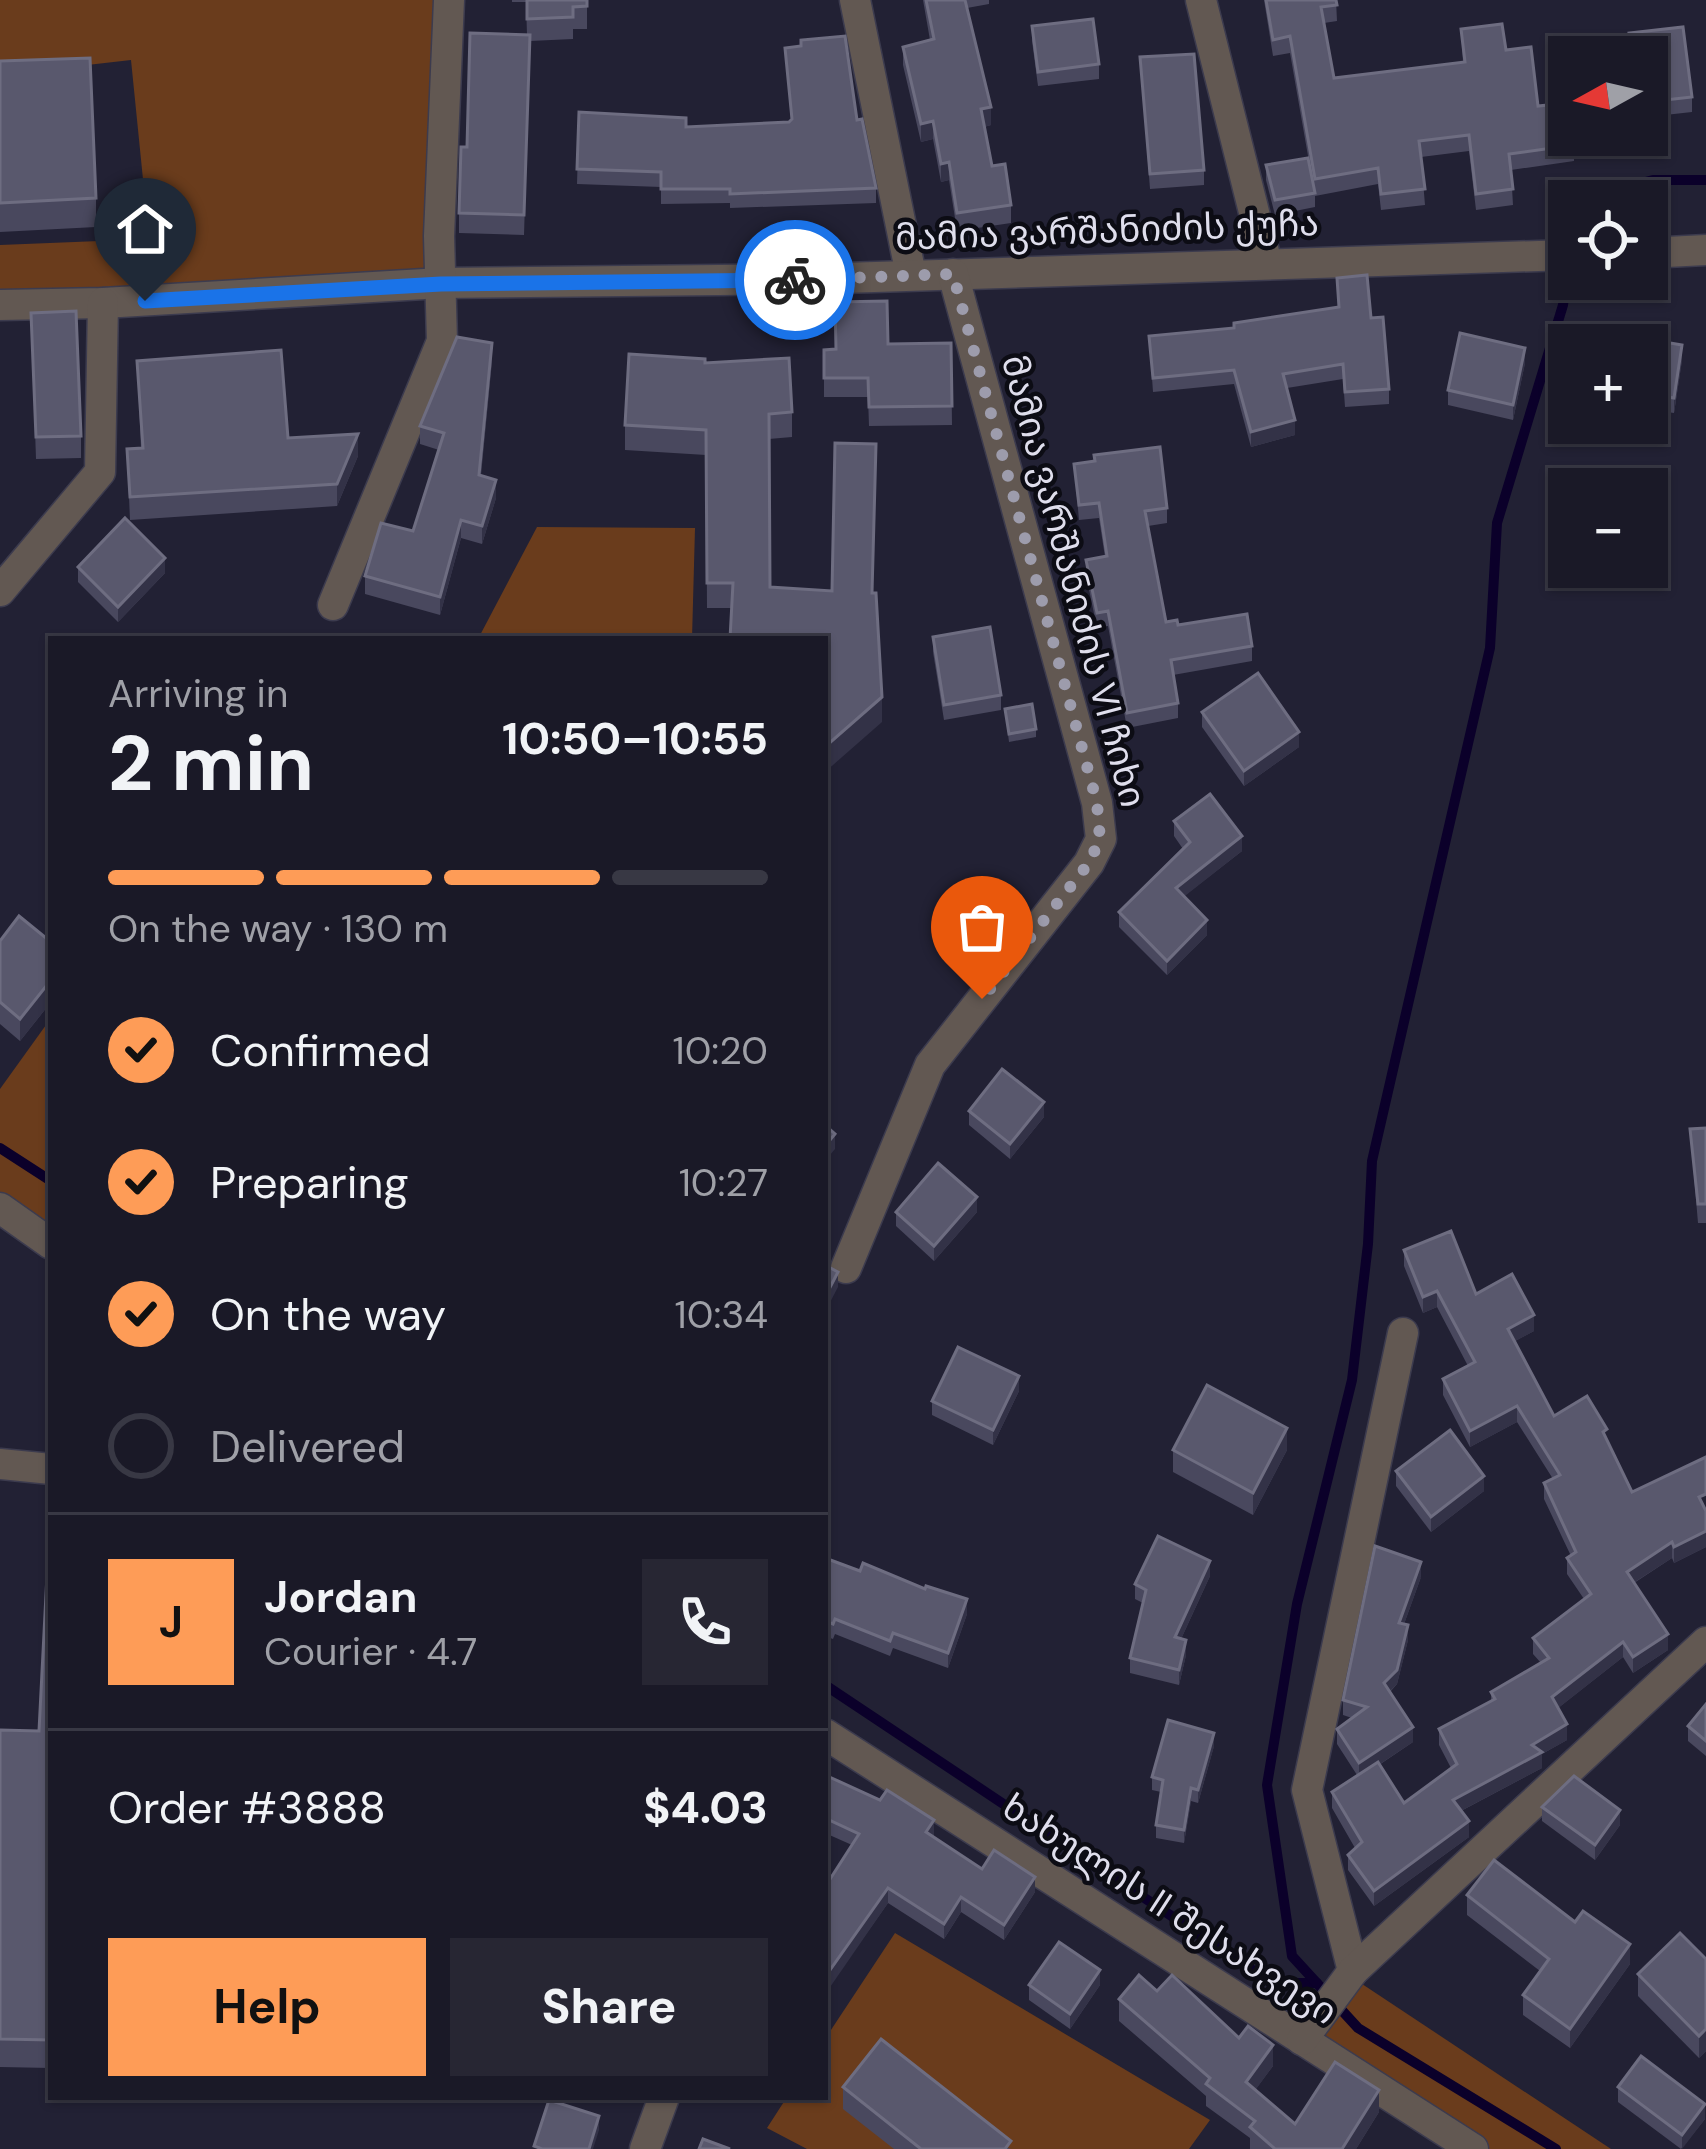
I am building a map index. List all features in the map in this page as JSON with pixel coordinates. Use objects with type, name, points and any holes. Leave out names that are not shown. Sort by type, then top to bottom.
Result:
[{"type":"street","points":[[333,605],[442,341],[439,236],[449,0]]},
{"type":"street","points":[[855,0],[911,275]]},
{"type":"street","points":[[1201,0],[1267,264]]},
{"type":"street","points":[[1668,252],[1706,250]]},
{"type":"street","name":"მამია ვარშანიძის ქუჩა","points":[[0,304],[103,303],[441,284],[639,283],[1548,255]]},
{"type":"street","name":"მამია ვარშანიძის VI ჩიხი","points":[[846,1268],[930,1065],[1089,863],[1100,839],[1097,803],[953,274]]},
{"type":"street","points":[[0,591],[100,472],[103,303]]},
{"type":"street","points":[[0,1208],[48,1242]]},
{"type":"street","points":[[1352,1974],[1307,1790],[1403,1333]]},
{"type":"street","points":[[0,1464],[48,1469]]},
{"type":"street","points":[[1302,2040],[1352,1974],[1706,1642]]},
{"type":"street","name":"ხახულის II შესახვევი","points":[[828,1736],[1473,2149]]},
{"type":"street","points":[[645,2149],[663,2100]]},
{"type":"shaded area","points":[[0,0],[449,0],[441,283],[0,305],[0,245],[149,239],[131,60],[0,75]]},
{"type":"shaded area","points":[[537,527],[695,528],[692,636],[480,636]]},
{"type":"shaded area","points":[[48,1022],[48,1236],[0,1205],[0,1089]]},
{"type":"shaded area","points":[[895,1933],[1210,2120],[1189,2149],[807,2149],[767,2128],[785,2100],[828,2100],[828,2034]]},
{"type":"shaded area","points":[[1350,1976],[1611,2149],[1473,2149],[1302,2040]]},
{"type":"building","points":[[527,0],[587,0],[587,6],[573,7],[573,17],[527,19]]},
{"type":"building","points":[[926,0],[965,0],[991,107],[981,109],[992,166],[1005,164],[1011,205],[957,213],[949,162],[941,164],[933,121],[921,124],[903,47],[934,39]]},
{"type":"building","points":[[1266,0],[1336,0],[1337,5],[1321,7],[1334,78],[1465,62],[1461,29],[1502,24],[1506,50],[1531,47],[1538,106],[1548,105],[1548,149],[1509,154],[1513,189],[1476,194],[1469,135],[1419,141],[1425,189],[1381,194],[1378,168],[1315,179],[1290,36],[1273,40]]},
{"type":"building","points":[[1093,19],[1099,64],[1038,72],[1032,26]]},
{"type":"building","points":[[1683,27],[1692,97],[1668,100],[1668,36],[1629,33]]},
{"type":"building","points":[[470,33],[530,35],[524,215],[459,213],[461,147],[467,147]]},
{"type":"building","points":[[845,36],[857,120],[862,119],[876,188],[730,194],[730,189],[661,189],[661,172],[577,169],[579,112],[686,118],[686,127],[789,122],[785,48],[801,46],[801,40]]},
{"type":"building","points":[[1194,54],[1204,170],[1150,174],[1140,57]]},
{"type":"building","points":[[90,58],[96,198],[0,203],[0,61]]},
{"type":"building","points":[[1308,158],[1315,193],[1275,200],[1266,165]]},
{"type":"building","points":[[1367,275],[1371,318],[1383,317],[1389,389],[1345,392],[1343,364],[1283,374],[1295,420],[1251,432],[1234,370],[1153,378],[1149,336],[1234,328],[1234,323],[1339,307],[1337,278]]},
{"type":"building","points":[[887,301],[888,344],[951,343],[952,406],[869,407],[868,378],[824,378],[824,350],[836,349],[835,302]]},
{"type":"building","points":[[76,311],[81,436],[36,437],[31,313]]},
{"type":"building","points":[[1460,333],[1525,348],[1513,405],[1448,390]]},
{"type":"building","points":[[457,337],[492,343],[479,475],[496,480],[482,526],[461,520],[440,597],[365,576],[381,523],[413,531],[444,433],[420,426]]},
{"type":"building","points":[[1668,343],[1682,345],[1674,398],[1668,397]]},
{"type":"building","points":[[281,350],[288,438],[358,434],[337,484],[130,497],[127,449],[143,448],[137,361]]},
{"type":"building","points":[[629,354],[705,359],[705,363],[789,358],[792,412],[769,414],[770,587],[832,591],[835,443],[876,444],[872,593],[876,593],[882,697],[828,744],[828,636],[730,636],[733,583],[707,583],[706,430],[625,425]]},
{"type":"building","points":[[1160,447],[1167,508],[1145,511],[1166,622],[1177,620],[1178,625],[1247,614],[1252,646],[1171,660],[1178,703],[1127,713],[1108,611],[1097,613],[1086,560],[1107,556],[1099,503],[1079,505],[1074,464],[1095,461],[1094,455]]},
{"type":"building","points":[[125,518],[165,558],[118,607],[78,567]]},
{"type":"building","points":[[990,627],[1001,695],[944,705],[933,637]]},
{"type":"building","points":[[1258,673],[1299,732],[1244,771],[1202,712]]},
{"type":"building","points":[[1032,704],[1036,729],[1009,734],[1005,709]]},
{"type":"building","points":[[1210,794],[1242,836],[1176,888],[1207,920],[1167,961],[1119,912],[1190,842],[1174,821]]},
{"type":"building","points":[[19,916],[48,940],[48,984],[20,1019],[0,1002],[0,941]]},
{"type":"building","points":[[1002,1069],[1044,1102],[1010,1144],[969,1111]]},
{"type":"building","points":[[1706,1128],[1706,1204],[1698,1204],[1690,1129]]},
{"type":"building","points":[[938,1163],[977,1197],[934,1246],[896,1212]]},
{"type":"building","points":[[1451,1231],[1476,1294],[1512,1274],[1534,1315],[1508,1329],[1554,1416],[1587,1396],[1607,1429],[1603,1432],[1632,1492],[1706,1457],[1706,1494],[1699,1497],[1706,1511],[1706,1531],[1674,1547],[1672,1542],[1627,1572],[1668,1634],[1633,1657],[1623,1642],[1552,1697],[1567,1724],[1532,1745],[1542,1752],[1453,1800],[1469,1821],[1374,1891],[1348,1855],[1362,1842],[1332,1792],[1378,1762],[1404,1803],[1457,1764],[1439,1729],[1495,1699],[1491,1692],[1549,1658],[1533,1638],[1591,1594],[1567,1558],[1576,1552],[1544,1483],[1560,1475],[1517,1406],[1470,1431],[1443,1379],[1475,1362],[1437,1291],[1423,1297],[1404,1250]]},
{"type":"building","points":[[828,1267],[838,1272],[828,1291]]},
{"type":"building","points":[[958,1347],[1019,1376],[993,1430],[932,1401]]},
{"type":"building","points":[[1207,1385],[1287,1428],[1253,1493],[1173,1450]]},
{"type":"building","points":[[1450,1430],[1484,1476],[1431,1517],[1396,1471]]},
{"type":"building","points":[[1158,1536],[1210,1561],[1175,1637],[1186,1640],[1179,1670],[1130,1658],[1146,1590],[1135,1584]]},
{"type":"building","points":[[1375,1546],[1421,1562],[1399,1623],[1408,1625],[1397,1670],[1384,1683],[1413,1727],[1359,1763],[1337,1729],[1367,1707],[1343,1700]]},
{"type":"building","points":[[48,1555],[48,2040],[0,2039],[0,1730],[39,1731]]},
{"type":"building","points":[[828,1559],[860,1571],[863,1563],[925,1589],[967,1599],[948,1653],[893,1633],[890,1641],[835,1619],[833,1624],[828,1622]]},
{"type":"building","points":[[1706,1704],[1706,1741],[1688,1726]]},
{"type":"building","points":[[1168,1720],[1214,1733],[1198,1790],[1191,1788],[1184,1830],[1156,1825],[1163,1780],[1152,1777]]},
{"type":"building","points":[[828,1776],[880,1800],[887,1790],[934,1820],[926,1832],[982,1869],[994,1850],[1035,1877],[1004,1925],[961,1897],[944,1924],[888,1888],[828,1973],[828,1882],[859,1834],[828,1819]]},
{"type":"building","points":[[1574,1776],[1620,1810],[1595,1845],[1542,1807]]},
{"type":"building","points":[[1494,1860],[1575,1922],[1583,1911],[1630,1944],[1570,2029],[1523,1995],[1549,1959],[1467,1895]]},
{"type":"building","points":[[1680,1933],[1706,1959],[1706,2029],[1699,2036],[1638,1974]]},
{"type":"building","points":[[1059,1942],[1100,1970],[1070,2014],[1029,1985]]},
{"type":"building","points":[[1139,1975],[1157,1991],[1172,1975],[1239,2038],[1248,2026],[1273,2045],[1246,2082],[1295,2124],[1335,2062],[1379,2090],[1342,2149],[1275,2149],[1250,2127],[1255,2121],[1206,2084],[1210,2078],[1119,1999]]},
{"type":"building","points":[[881,2039],[1011,2141],[1005,2149],[921,2149],[843,2087]]},
{"type":"building","points":[[1641,2056],[1705,2104],[1682,2135],[1618,2087]]},
{"type":"building","points":[[549,2100],[599,2116],[589,2149],[534,2146]]},
{"type":"building","points":[[703,2139],[730,2149],[699,2149]]},
{"type":"waterway","points":[[1668,180],[1706,180]]},
{"type":"waterway","points":[[1556,2149],[1358,2028],[1292,1956],[1267,1785],[1297,1604],[1352,1380],[1372,1161],[1490,648],[1497,523],[1564,300]]},
{"type":"waterway","points":[[0,1148],[48,1179]]},
{"type":"waterway","points":[[828,1687],[1272,1983],[1317,1983]]},
{"type":"way so far","points":[[795,280],[953,274],[1097,803],[1100,839],[1089,863],[982,999]]},
{"type":"route","points":[[145,301],[441,284],[795,280]]}]
